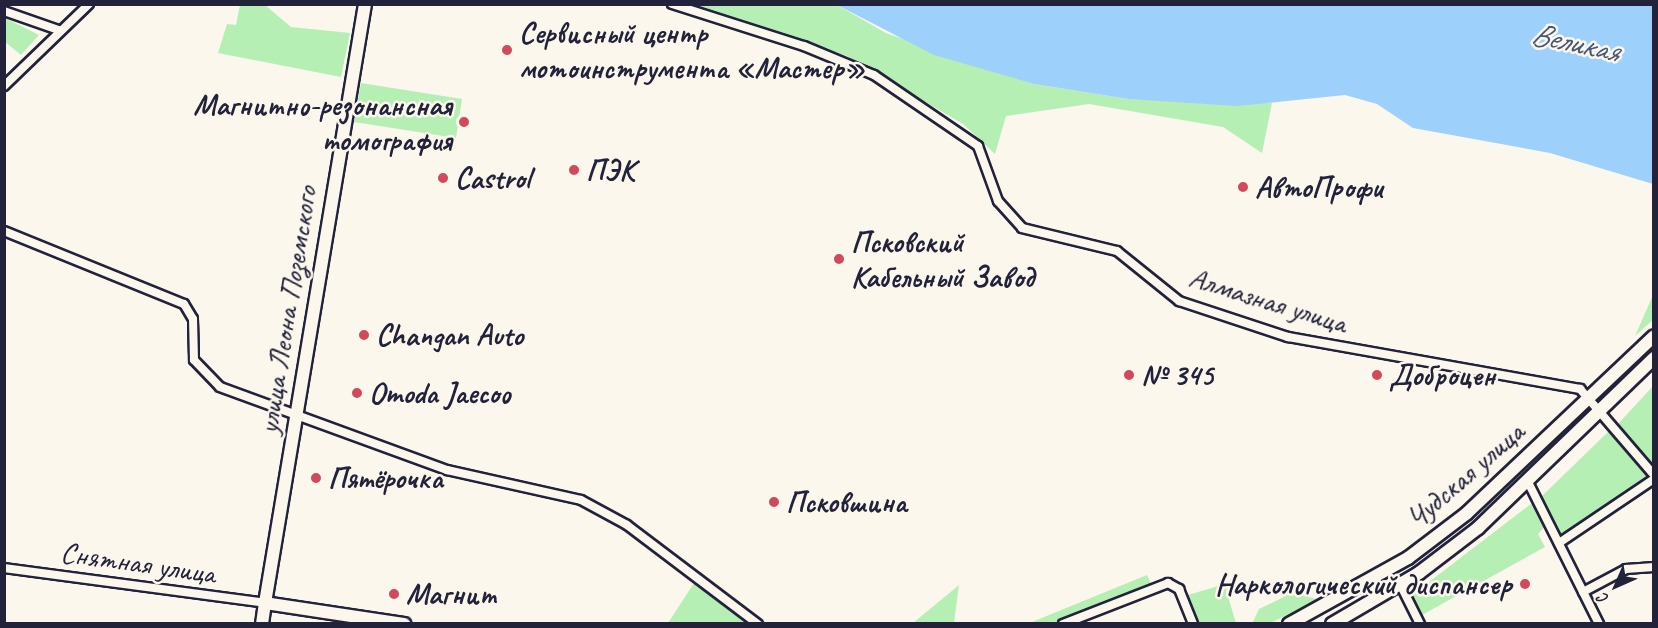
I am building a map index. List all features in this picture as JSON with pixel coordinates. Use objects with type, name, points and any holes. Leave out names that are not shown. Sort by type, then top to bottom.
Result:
[{"type":"main road","name":"улица Леона Поземского","points":[[265,623],[265,603],[365,4]]},
{"type":"main road","name":"Чудская улица","points":[[1289,624],[1431,540],[1467,513],[1653,336]]},
{"type":"main road","name":"Чудская улица","points":[[1332,624],[1400,584],[1478,528],[1529,484],[1653,358]]},
{"type":"main road","points":[[1467,513],[1467,521],[1478,528]]},
{"type":"main road","points":[[1431,540],[1443,548],[1442,555]]},
{"type":"main road","points":[[265,603],[404,624]]},
{"type":"street","points":[[4,86],[89,4]]},
{"type":"street","name":"Алмазная улица","points":[[672,4],[804,46],[874,75],[978,146],[998,201],[1022,228],[1116,251],[1161,291],[1194,308],[1288,337],[1488,377],[1565,386],[1589,396]]},
{"type":"street","points":[[4,10],[61,30]]},
{"type":"street","points":[[4,231],[184,304],[193,319],[194,360],[211,381],[447,470],[556,491],[605,511],[758,624]]},
{"type":"street","points":[[1558,543],[1653,477],[1602,409],[1589,396]]},
{"type":"street","points":[[1529,484],[1599,624]]},
{"type":"street","points":[[1583,592],[1626,569],[1653,567]]},
{"type":"street","name":"Снятная улица","points":[[4,568],[265,603]]},
{"type":"street","points":[[1063,624],[1168,584],[1179,589],[1193,624]]},
{"type":"street","points":[[1400,584],[1420,624]]},
{"type":"green space","points":[[240,5],[265,5],[291,27],[350,33],[341,77],[218,53],[227,24],[236,25]]},
{"type":"green space","points":[[687,5],[837,5],[886,33],[1034,84],[1128,99],[1272,103],[1262,153],[1223,127],[1089,104],[1006,116],[995,154],[963,124],[847,56]]},
{"type":"green space","points":[[5,18],[39,35],[21,55],[5,42]]},
{"type":"green space","points":[[361,83],[462,99],[456,138],[354,122]]},
{"type":"green space","points":[[1653,295],[1653,320],[1635,336]]},
{"type":"green space","points":[[1653,386],[1653,469],[1618,424]]},
{"type":"green space","points":[[1612,428],[1648,475],[1561,534],[1541,497]]},
{"type":"green space","points":[[1532,503],[1544,527],[1538,534],[1545,547],[1422,615],[1412,595]]},
{"type":"green space","points":[[1147,575],[1152,586],[1057,623],[1027,624]]},
{"type":"green space","points":[[1233,575],[1239,582],[1226,590],[1236,623],[1197,623],[1188,595],[1235,581]]},
{"type":"green space","points":[[694,583],[748,623],[668,623]]},
{"type":"green space","points":[[959,585],[954,623],[913,623]]},
{"type":"green space","points":[[1292,593],[1321,600],[1270,623],[1252,624],[1259,609]]},
{"type":"water","name":"Великая","points":[[837,5],[1653,5],[1653,184],[1550,153],[1413,128],[1377,104],[1345,95],[1237,106],[1128,99],[1034,84],[934,55]]},
{"type":"place","name":"Сервисный центр мотоинструмента «Мастер»","points":[[507,50]]},
{"type":"place","name":"Магнитно-резонансная томография","points":[[464,122]]},
{"type":"place","name":"ПЭК","points":[[574,170]]},
{"type":"place","name":"Castrol","points":[[443,178]]},
{"type":"place","name":"АвтоПрофи","points":[[1243,187]]},
{"type":"place","name":"Псковский Кабельный Завод","points":[[839,259]]},
{"type":"place","name":"Changan Auto","points":[[364,335]]},
{"type":"place","name":"№ 345","points":[[1129,375]]},
{"type":"place","name":"Доброцен","points":[[1377,375]]},
{"type":"place","name":"Omoda Jaecoo","points":[[357,393]]},
{"type":"place","name":"Пятёрочка","points":[[316,478]]},
{"type":"place","name":"Псковшина","points":[[774,502]]},
{"type":"place","name":"Наркологический диспансер","points":[[1525,584]]},
{"type":"place","name":"Магнит","points":[[394,594]]}]
